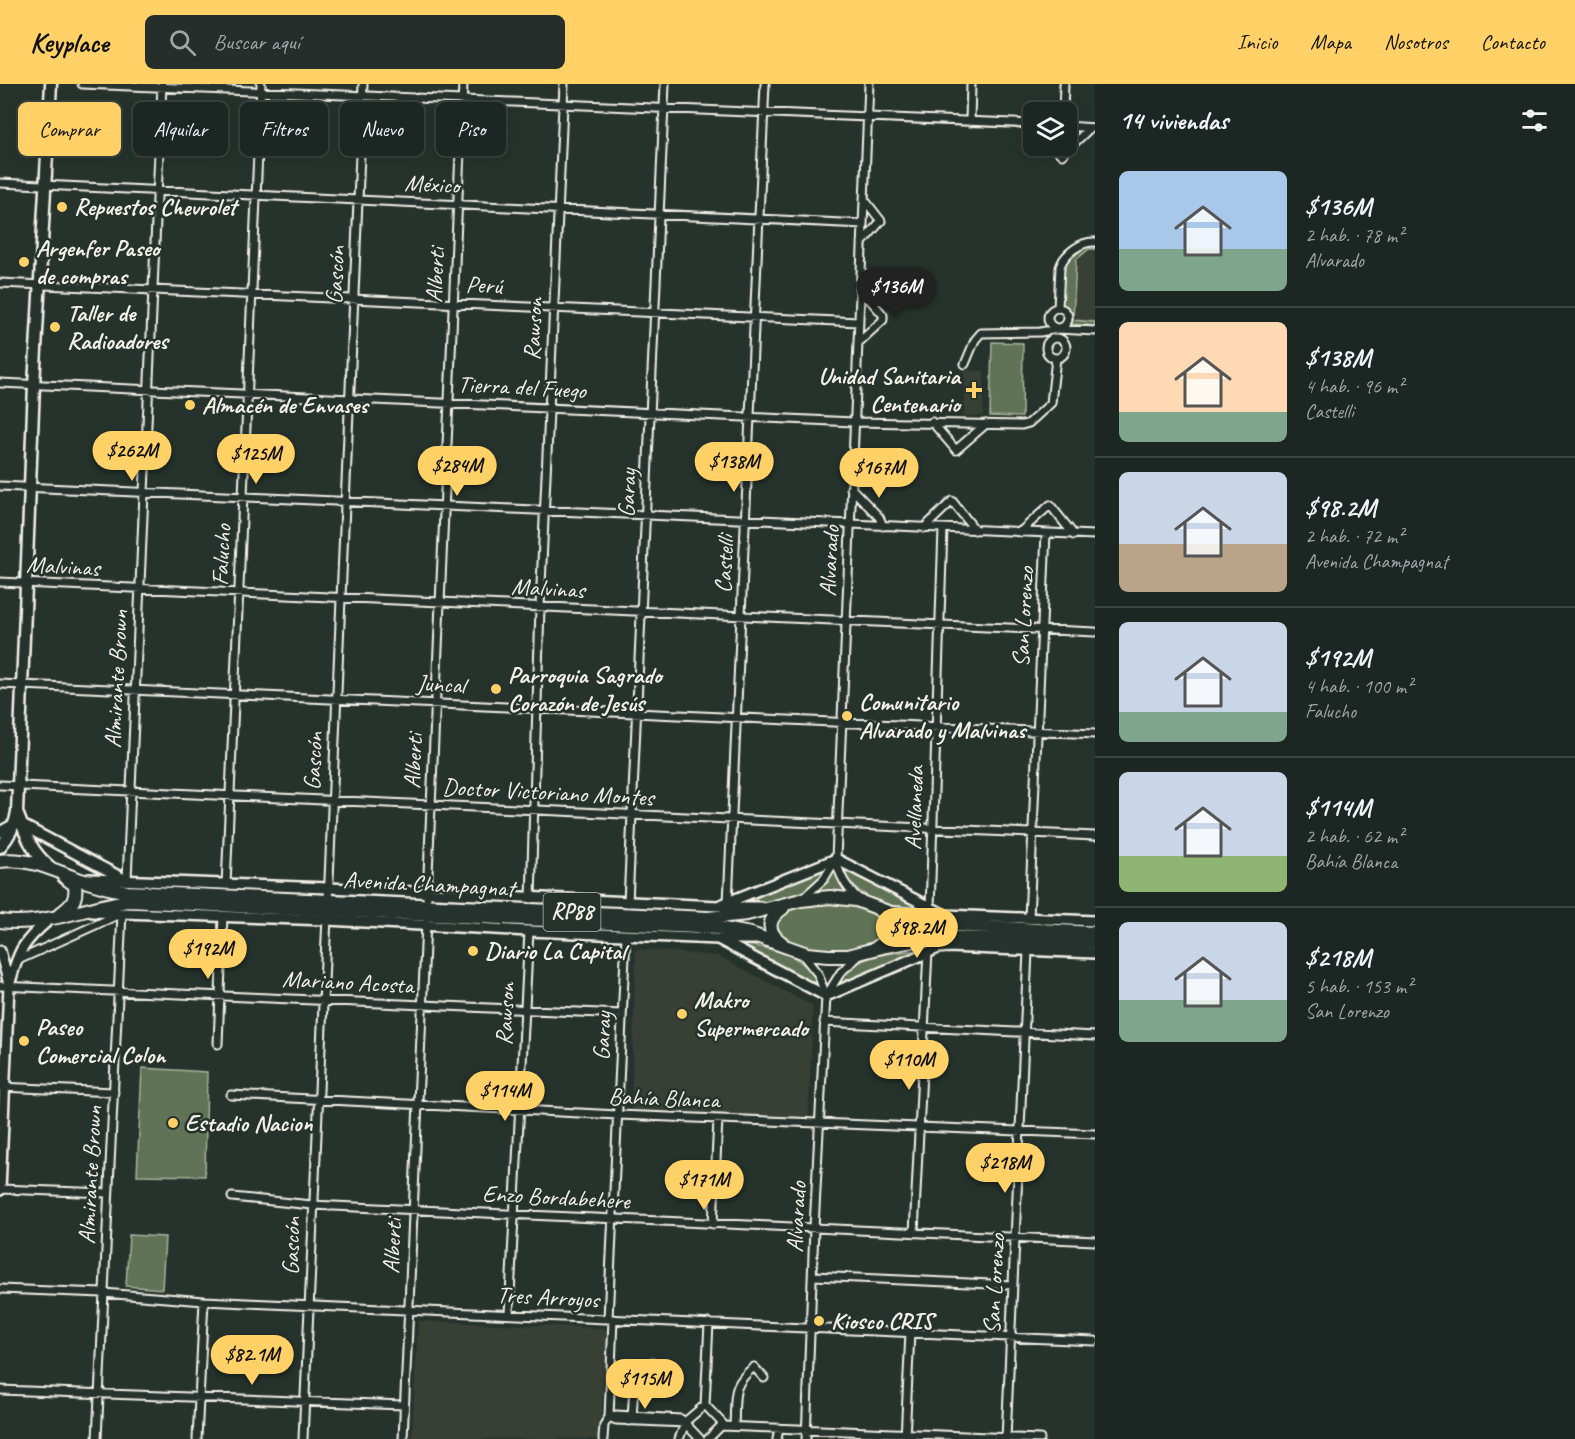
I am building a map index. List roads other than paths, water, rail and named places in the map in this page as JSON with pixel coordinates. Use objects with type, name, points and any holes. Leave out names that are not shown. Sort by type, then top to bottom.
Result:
[{"type":"highway","name":"Avenida Champagnat","points":[[0,861],[17,861],[54,869],[126,892],[718,928],[751,934],[819,956],[838,956],[921,939],[949,937],[1095,943]]},
{"type":"highway","points":[[53,917],[72,906],[76,895],[75,885],[54,869]]},
{"type":"highway","name":"Avenida Champagnat","points":[[427,910],[708,918],[747,914],[812,898],[830,897],[868,904],[915,920],[949,926],[1095,933]]},
{"type":"highway","name":"Avenida Champagnat","points":[[0,921],[25,922],[128,901],[328,905]]},
{"type":"highway","points":[[792,948],[774,936],[771,922],[775,913],[794,902]]},
{"type":"highway","points":[[868,904],[886,916],[890,930],[885,942],[877,948]]},
{"type":"main road","points":[[51,84],[34,385],[18,820],[34,851],[54,869]]},
{"type":"main road","points":[[0,847],[18,820]]},
{"type":"street","points":[[82,84],[261,88],[362,96],[1023,125]]},
{"type":"street","name":"Gascón","points":[[303,1439],[363,84]]},
{"type":"street","name":"Alberti","points":[[403,1439],[463,84]]},
{"type":"street","name":"Rawson","points":[[531,898],[540,607],[564,84]]},
{"type":"street","name":"Garay","points":[[628,903],[664,84]]},
{"type":"street","name":"Castelli","points":[[728,903],[765,84]]},
{"type":"street","name":"Alvarado","points":[[868,904],[847,887],[838,871],[836,859],[869,84]]},
{"type":"street","points":[[970,122],[971,84]]},
{"type":"street","points":[[1063,102],[1064,84]]},
{"type":"street","name":"Almirante Brown","points":[[127,880],[162,86]]},
{"type":"street","name":"Falucho","points":[[226,885],[261,88]]},
{"type":"street","points":[[1077,127],[1093,128]]},
{"type":"street","points":[[1077,142],[1093,128]]},
{"type":"street","name":"México","points":[[0,183],[863,224]]},
{"type":"street","points":[[862,243],[881,220],[864,199]]},
{"type":"street","points":[[1058,308],[1060,264],[1083,243],[1095,242]]},
{"type":"street","name":"Perú","points":[[0,283],[859,322]]},
{"type":"street","points":[[858,344],[883,320],[883,315],[860,288]]},
{"type":"street","points":[[1058,308],[1065,311],[1068,317],[1064,326],[1058,329],[1050,323],[1048,317],[1051,311],[1058,308]]},
{"type":"street","points":[[1058,329],[1058,338],[1065,344],[1066,351],[1062,356],[1056,358],[1050,356],[1046,347],[1049,341],[1058,338]]},
{"type":"street","points":[[965,364],[975,340],[981,333],[1040,332],[1058,329],[1095,331]]},
{"type":"street","name":"Tierra del Fuego","points":[[0,383],[854,422],[1022,425],[1029,423],[1049,406],[1053,398],[1056,358]]},
{"type":"street","points":[[933,422],[956,450],[986,424]]},
{"type":"street","points":[[0,486],[1095,536]]},
{"type":"street","points":[[851,488],[879,517],[883,526]]},
{"type":"street","points":[[924,528],[952,501],[975,530]]},
{"type":"street","points":[[1020,532],[1050,505],[1074,535]]},
{"type":"street","name":"Avellaneda","points":[[930,909],[943,529]]},
{"type":"street","name":"San Lorenzo","points":[[1029,919],[1046,533]]},
{"type":"street","name":"Malvinas","points":[[0,582],[1095,632]]},
{"type":"street","name":"Juncal","points":[[0,684],[1095,734]]},
{"type":"street","name":"Doctor Victoriano Montes","points":[[0,785],[1095,836]]},
{"type":"street","points":[[0,832],[18,820]]},
{"type":"street","name":"Avenida Champagnat","points":[[18,820],[127,880]]},
{"type":"street","points":[[794,902],[821,883],[836,859]]},
{"type":"street","name":"Avenida Champagnat","points":[[718,906],[836,859],[930,909],[950,916]]},
{"type":"street","name":"Avenida Champagnat","points":[[80,879],[226,885],[328,905],[427,910],[529,931],[774,941]]},
{"type":"street","name":"Avenida Champagnat","points":[[427,910],[531,898],[778,907]]},
{"type":"street","name":"Avenida Champagnat","points":[[77,912],[223,916],[328,905]]},
{"type":"street","name":"Avenida Champagnat","points":[[887,911],[950,916],[1095,921]]},
{"type":"street","name":"Almirante Brown","points":[[96,1439],[122,913]]},
{"type":"street","name":"Avenida Champagnat","points":[[16,961],[122,913]]},
{"type":"street","points":[[218,1044],[223,916]]},
{"type":"street","points":[[5,986],[22,946],[32,934],[53,917]]},
{"type":"street","name":"Rawson","points":[[508,1314],[529,931]]},
{"type":"street","name":"Garay","points":[[603,1439],[604,1425],[609,1417],[613,1219],[626,935]]},
{"type":"street","name":"Avenida Champagnat","points":[[718,939],[826,996],[928,951],[948,947]]},
{"type":"street","name":"Avenida Champagnat","points":[[877,948],[948,947],[1095,953]]},
{"type":"street","name":"Alvarado","points":[[792,948],[814,968],[826,996],[806,1439]]},
{"type":"street","name":"Alvarado","points":[[826,996],[845,966],[877,948]]},
{"type":"street","points":[[914,1233],[926,1028],[928,951]]},
{"type":"street","name":"San Lorenzo","points":[[1006,1438],[1028,951]]},
{"type":"street","points":[[1,955],[5,986],[0,1189],[107,1193]]},
{"type":"street","name":"Mariano Acosta","points":[[5,986],[622,1014]]},
{"type":"street","points":[[824,1022],[1095,1036]]},
{"type":"street","points":[[2,1087],[114,1092]]},
{"type":"street","name":"Bahía Blanca","points":[[231,1095],[518,1111],[1095,1134]]},
{"type":"street","points":[[713,1224],[718,1119]]},
{"type":"street","name":"Enzo Bordabehere","points":[[232,1197],[312,1205],[1095,1241]]},
{"type":"street","points":[[813,1276],[1013,1285]]},
{"type":"street","name":"Tres Arroyos","points":[[0,1289],[103,1293],[204,1301],[1095,1341]]},
{"type":"street","points":[[197,1439],[204,1301]]},
{"type":"street","points":[[679,1439],[686,1423],[705,1405],[709,1323]]},
{"type":"street","points":[[906,1436],[910,1332]]},
{"type":"street","points":[[734,1426],[736,1391],[741,1377],[754,1367],[764,1378]]},
{"type":"street","points":[[631,1419],[636,1379],[640,1372]]},
{"type":"street","points":[[0,1390],[404,1405]]},
{"type":"street","points":[[705,1405],[722,1420],[722,1426]]},
{"type":"street","points":[[609,1417],[616,1420],[686,1423],[700,1439]]},
{"type":"street","points":[[708,1439],[722,1426],[734,1426],[906,1436],[1040,1439]]},
{"type":"street","points":[[777,1439],[778,1428]]},
{"type":"place","name":"Repuestos Chevrolet","points":[[62,207]]},
{"type":"place","name":"Argenfer Paseo de compras","points":[[24,262]]},
{"type":"place","name":"Taller de Radioadores","points":[[55,327]]},
{"type":"place","name":"Unidad Sanitaria Centenario","points":[[974,390]]},
{"type":"place","name":"Almacén de Envases","points":[[190,405]]},
{"type":"place","name":"Parroquia Sagrado Corazón de Jesús","points":[[496,689]]},
{"type":"place","name":"Comunitario Alvarado y Malvinas","points":[[847,716]]},
{"type":"place","name":"Diario La Capital","points":[[473,951]]},
{"type":"place","name":"Makro Supermercado","points":[[682,1014]]},
{"type":"place","name":"Paseo Comercial Colon","points":[[24,1041]]},
{"type":"place","name":"Estadio Nacion","points":[[173,1123]]},
{"type":"place","name":"Kiosco CRIS","points":[[819,1321]]}]
